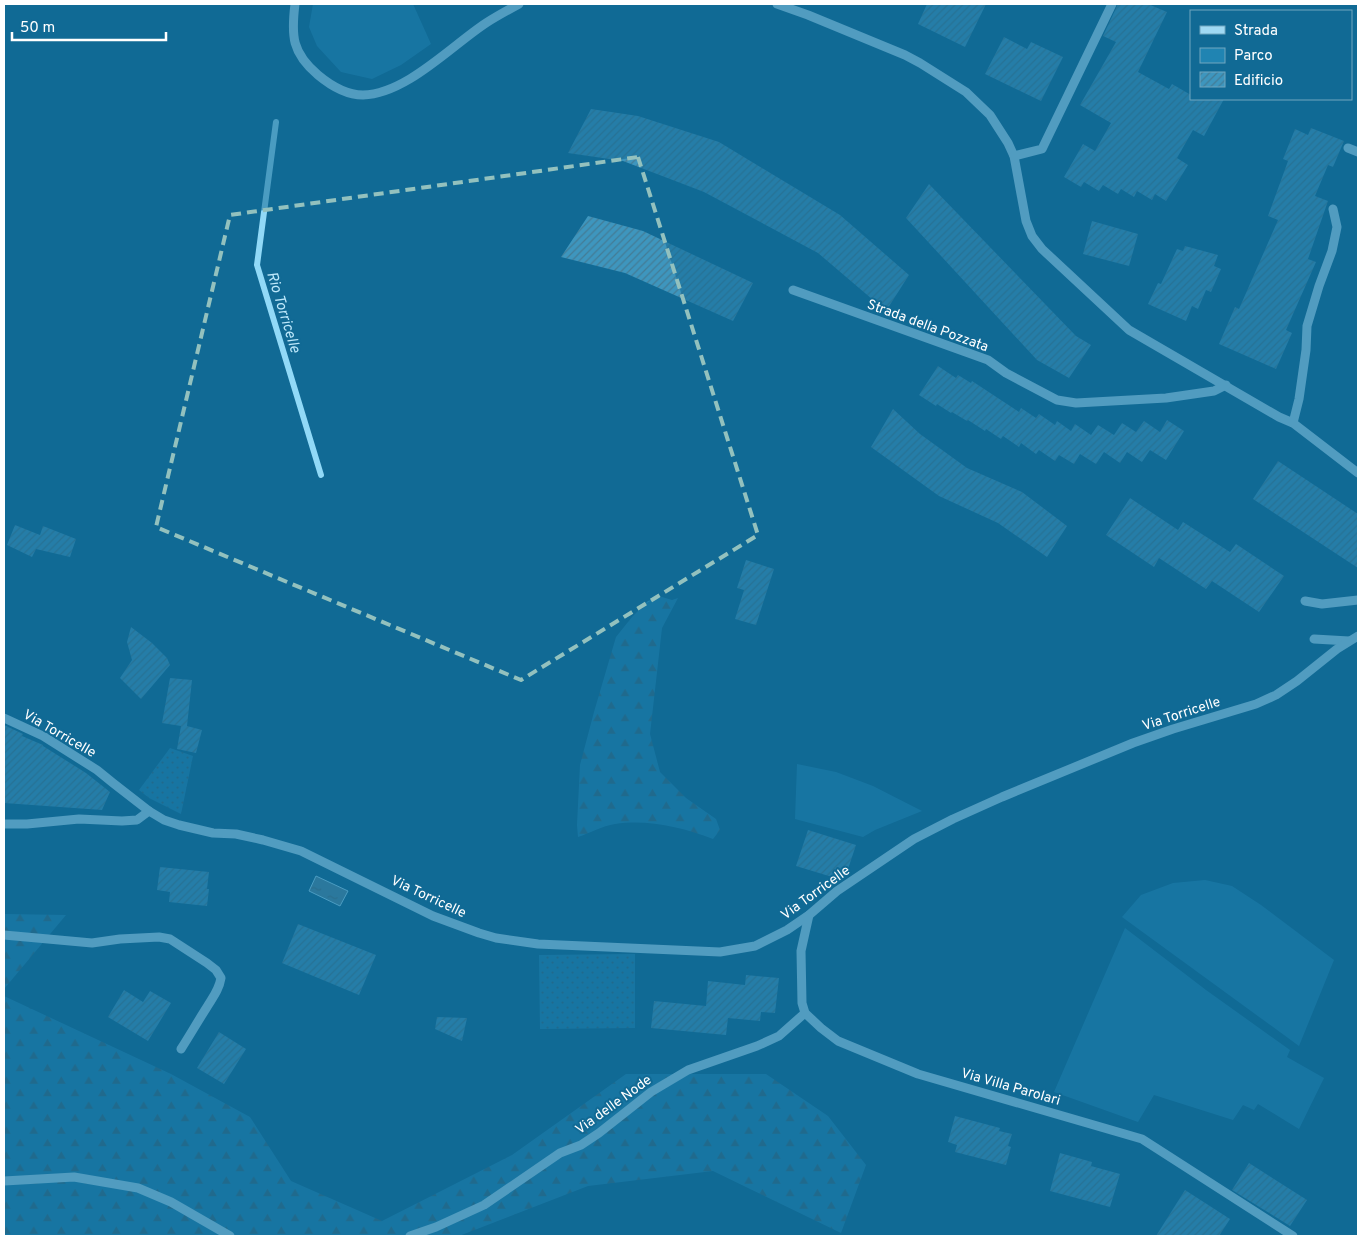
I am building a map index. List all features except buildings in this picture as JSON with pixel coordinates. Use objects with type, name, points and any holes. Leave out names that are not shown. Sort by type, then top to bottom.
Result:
[{"type":"street","points":[[296,4],[293,37],[297,50],[308,67],[334,86],[361,95],[377,93],[401,84],[486,24],[519,4]]},
{"type":"street","points":[[777,4],[905,55],[920,62],[966,92],[990,115],[1008,143],[1014,156],[1026,221],[1032,236],[1042,249],[1129,330],[1279,416],[1293,422],[1358,473]]},
{"type":"street","points":[[1014,156],[1042,149],[1112,4]]},
{"type":"street","points":[[1348,148],[1358,152]]},
{"type":"street","points":[[1293,422],[1299,399],[1306,350],[1307,326],[1332,251],[1337,227],[1333,208]]},
{"type":"street","name":"Strada della Pozzata","points":[[793,290],[988,360],[1006,373],[1057,400],[1076,403],[1166,398],[1214,391],[1226,385]]},
{"type":"street","points":[[1305,600],[1322,604],[1358,600]]},
{"type":"street","name":"Via Torricelle","points":[[4,718],[43,736],[90,765],[149,811],[164,820],[213,833],[236,834],[263,840],[301,851],[448,922],[487,936],[538,944],[720,952],[755,946],[786,930],[809,915],[837,891],[932,829],[1125,746],[1276,696],[1337,649],[1358,636]]},
{"type":"street","name":"Via Torricelle","points":[[1314,640],[1350,640]]},
{"type":"street","points":[[4,824],[27,824],[79,819],[137,820],[149,811]]},
{"type":"street","points":[[805,1012],[802,1003],[801,951],[809,915]]},
{"type":"street","points":[[4,935],[92,943],[120,938],[159,937],[170,940],[207,963],[216,970],[221,978],[220,986],[182,1050]]},
{"type":"street","name":"Via delle Node","points":[[410,1236],[436,1227],[484,1205],[560,1153],[581,1145],[599,1133],[651,1092],[688,1070],[779,1036],[805,1012]]},
{"type":"street","name":"Via Villa Parolari","points":[[805,1012],[838,1041],[918,1074],[1142,1139],[1293,1236]]},
{"type":"street","points":[[4,1181],[74,1177],[138,1188],[171,1202],[230,1236]]},
{"type":"highlighted area","points":[[638,157],[758,535],[521,680],[156,527],[230,215]]},
{"type":"green space","points":[[313,4],[413,4],[431,44],[401,65],[372,79],[341,72],[317,46],[309,27]]},
{"type":"green space","points":[[662,597],[672,600],[678,598],[662,628],[650,734],[660,772],[686,798],[716,819],[720,830],[713,839],[664,825],[627,823],[605,826],[578,837],[580,765],[616,637],[648,601]]},
{"type":"green space","points":[[170,748],[193,756],[181,814],[149,798],[139,790]]},
{"type":"green space","points":[[797,764],[836,772],[873,786],[922,811],[875,830],[863,837],[795,819]]},
{"type":"green space","points":[[1205,880],[1232,886],[1261,905],[1334,960],[1299,1046],[1122,917],[1141,895],[1173,883]]},
{"type":"green space","points":[[4,914],[66,915],[4,989]]},
{"type":"green space","points":[[1125,928],[1206,990],[1290,1050],[1287,1057],[1324,1078],[1299,1129],[1258,1104],[1254,1110],[1243,1105],[1233,1120],[1154,1095],[1138,1122],[1054,1092]]},
{"type":"green space","points":[[635,954],[635,1028],[540,1029],[539,955]]},
{"type":"green space","points":[[4,996],[171,1074],[250,1117],[291,1181],[382,1221],[512,1155],[626,1074],[766,1074],[828,1116],[866,1165],[841,1233],[713,1171],[588,1186],[459,1236],[4,1236]]},
{"type":"water","points":[[316,876],[348,891],[340,906],[309,891]]},
{"type":"waterway","name":"Rio Torricelle","points":[[276,122],[257,265],[321,475]]}]
